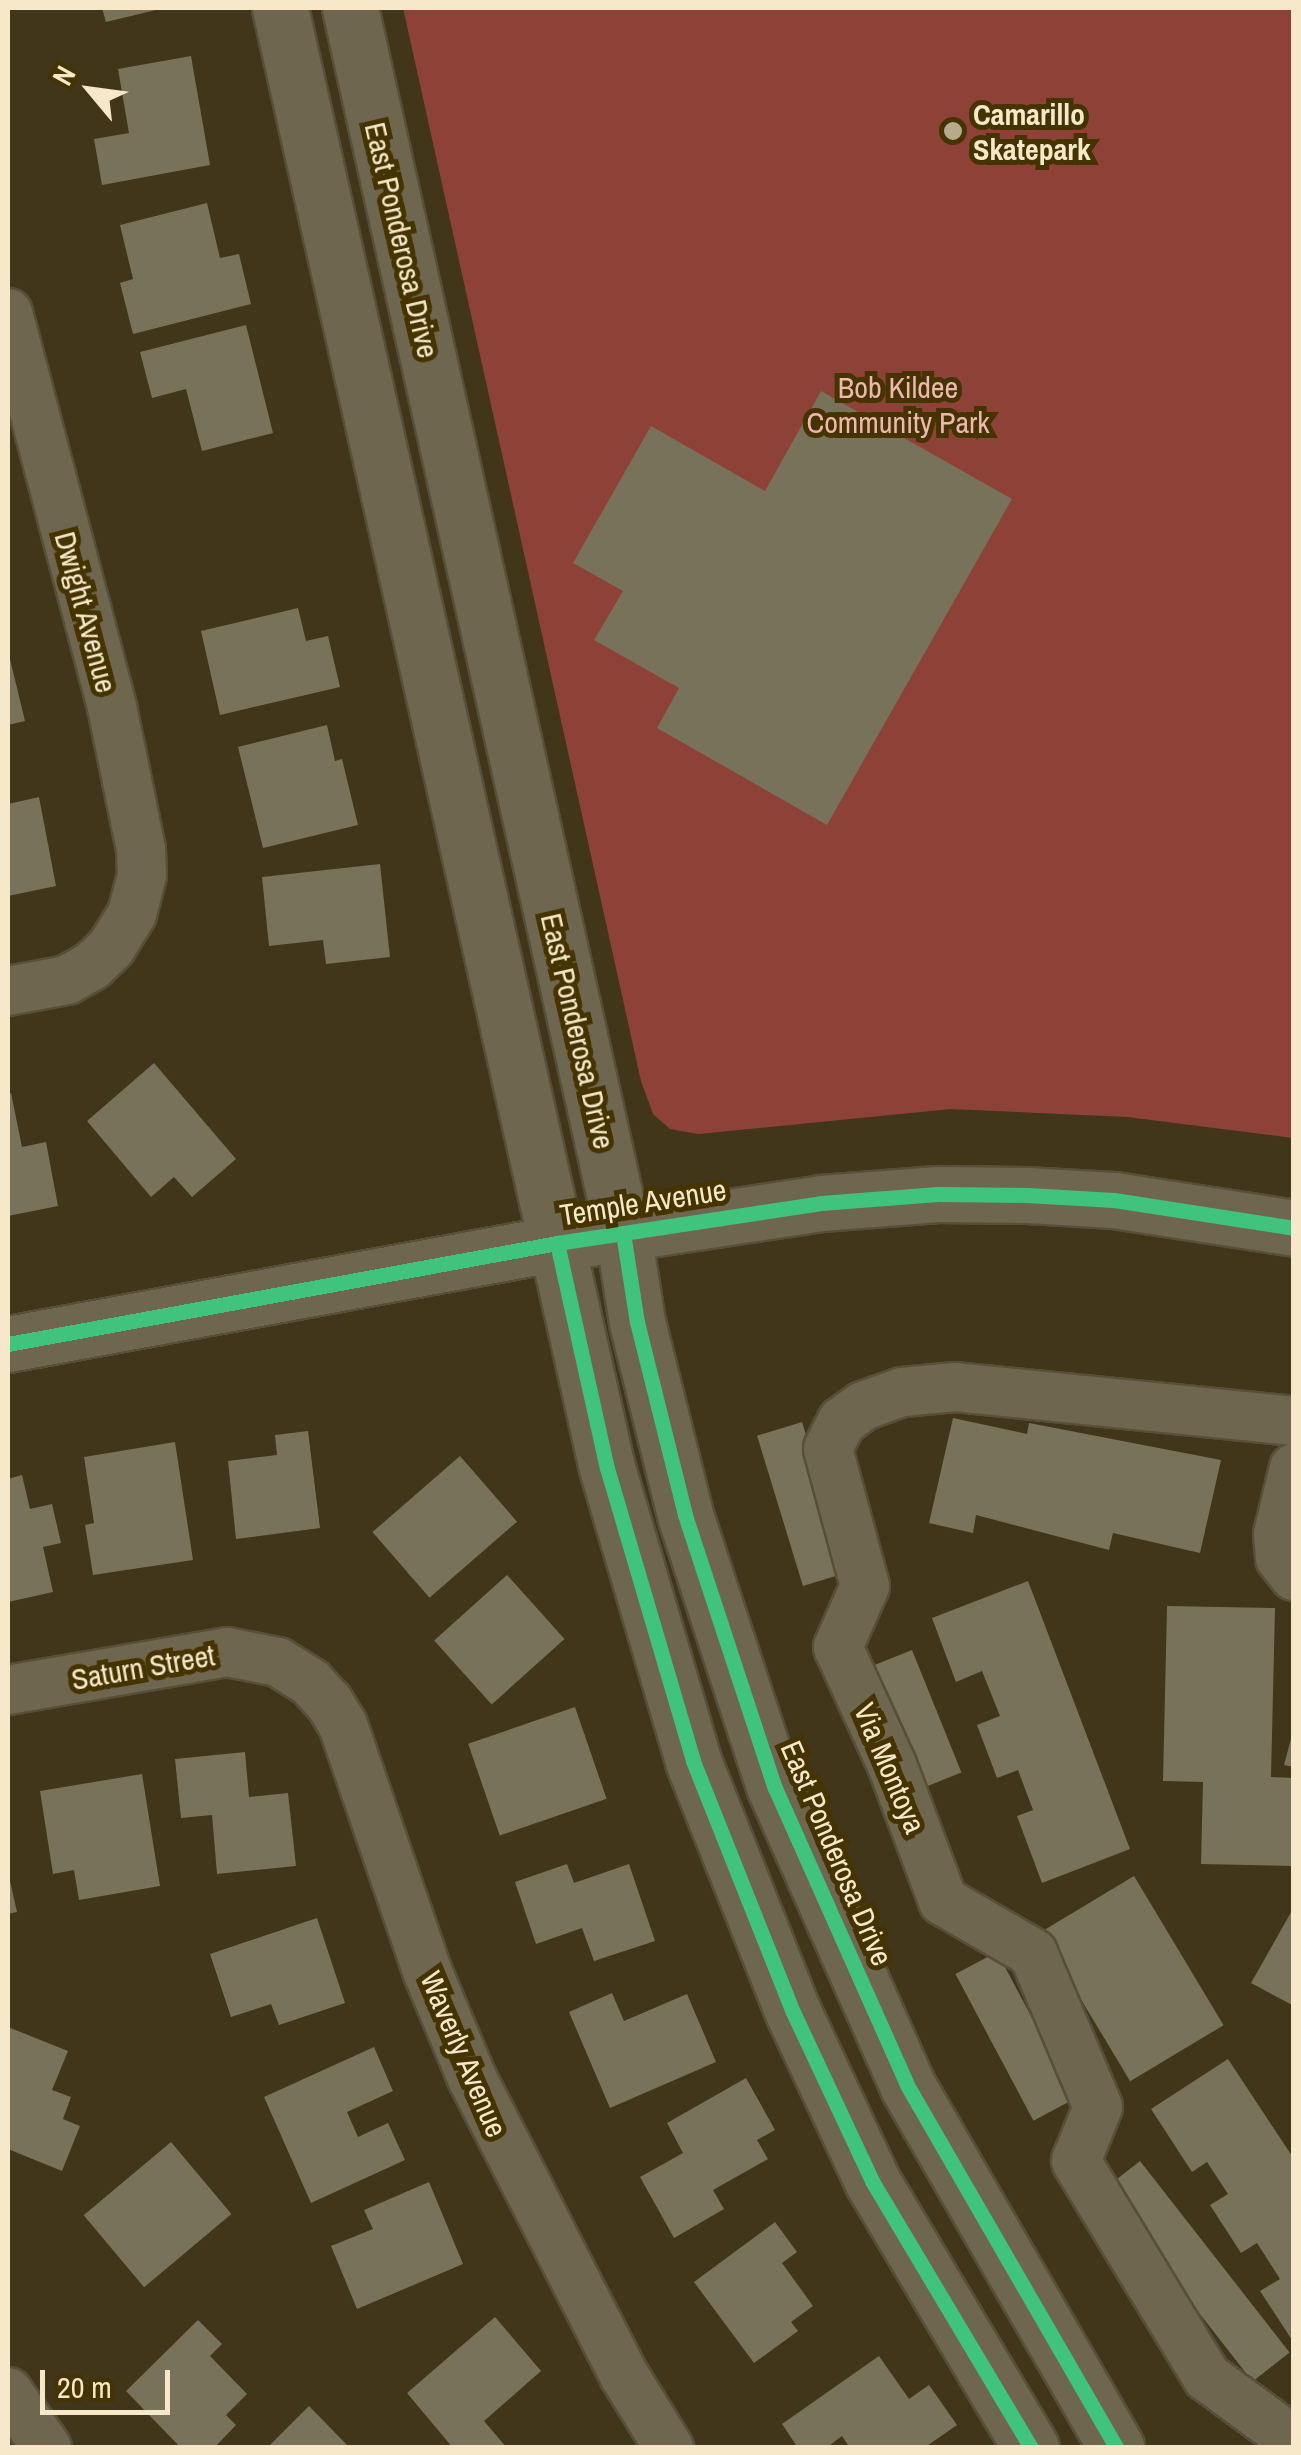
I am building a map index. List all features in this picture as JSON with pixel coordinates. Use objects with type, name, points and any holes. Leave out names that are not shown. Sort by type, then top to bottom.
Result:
[{"type":"main road","points":[[280,8],[608,1468],[693,1761],[792,2012],[872,2181],[1031,2448]]},
{"type":"main road","name":"East Ponderosa Drive","points":[[350,8],[623,1233],[636,1322],[684,1515],[775,1788],[907,2085],[1118,2448]]},
{"type":"main road","name":"Temple Avenue","points":[[8,1344],[557,1243],[821,1203],[938,1194],[1114,1200],[1294,1228]]},
{"type":"street","name":"Dwight Avenue","points":[[8,313],[112,706],[141,848],[142,876],[132,914],[111,948],[92,966],[67,980],[8,991]]},
{"type":"street","name":"Via Montoya","points":[[1294,1421],[956,1387],[902,1392],[863,1406],[842,1421],[828,1449],[865,1586],[838,1647],[892,1765],[943,1901],[1034,1953],[1098,2107],[1076,2161],[1207,2377],[1294,2441]]},
{"type":"street","points":[[1294,1468],[1278,1534],[1280,1558],[1294,1576]]},
{"type":"street","name":"Saturn Street","points":[[8,1690],[226,1652],[278,1662]]},
{"type":"street","name":"Waverly Avenue","points":[[278,1662],[311,1683],[343,1725],[428,1973],[472,2078],[624,2375],[668,2448]]},
{"type":"street","points":[[8,2392],[47,2448]]},
{"type":"green space","name":"Bob Kildee Community Park","points":[[403,8],[1293,8],[1293,1138],[1127,1117],[951,1109],[698,1134],[670,1129],[653,1114],[641,1081]]},
{"type":"building","points":[[102,8],[160,8],[160,9],[106,22]]},
{"type":"building","points":[[191,56],[210,165],[102,185],[94,139],[129,133],[118,69]]},
{"type":"building","points":[[207,203],[220,258],[239,254],[251,304],[133,334],[120,283],[133,279],[120,225]]},
{"type":"building","points":[[246,325],[273,433],[202,451],[186,389],[152,398],[140,352]]},
{"type":"building","points":[[821,391],[1012,499],[827,825],[657,728],[679,688],[594,640],[623,591],[573,563],[651,426],[765,491]]},
{"type":"building","points":[[298,608],[306,641],[328,636],[340,687],[220,715],[201,631]]},
{"type":"building","points":[[8,651],[25,721],[8,725]]},
{"type":"building","points":[[327,725],[335,761],[342,759],[358,825],[263,848],[238,747]]},
{"type":"building","points":[[39,797],[56,886],[8,896],[8,804]]},
{"type":"building","points":[[380,864],[390,957],[326,964],[323,940],[269,946],[262,877]]},
{"type":"building","points":[[154,1063],[236,1159],[192,1197],[174,1177],[151,1197],[87,1121]]},
{"type":"building","points":[[11,1093],[22,1147],[46,1142],[58,1206],[8,1216],[8,1094]]},
{"type":"building","points":[[953,1418],[1027,1434],[1029,1423],[1221,1460],[1200,1553],[1113,1533],[1109,1550],[976,1515],[973,1533],[929,1523]]},
{"type":"building","points":[[802,1422],[848,1572],[803,1586],[757,1436]]},
{"type":"building","points":[[308,1431],[320,1528],[236,1539],[228,1461],[277,1455],[275,1435]]},
{"type":"building","points":[[175,1442],[193,1560],[93,1575],[85,1525],[94,1523],[84,1457]]},
{"type":"building","points":[[460,1456],[517,1522],[430,1598],[372,1532]]},
{"type":"building","points":[[22,1475],[30,1509],[52,1504],[61,1543],[43,1547],[53,1592],[8,1602],[8,1479]]},
{"type":"building","points":[[507,1575],[565,1639],[492,1704],[434,1641]]},
{"type":"building","points":[[1028,1581],[1130,1849],[1042,1883],[1017,1816],[1033,1810],[1018,1770],[997,1778],[977,1725],[1000,1716],[982,1671],[956,1682],[932,1618]]},
{"type":"building","points":[[1167,1606],[1275,1608],[1271,1777],[1294,1778],[1294,1866],[1201,1864],[1203,1782],[1163,1781]]},
{"type":"building","points":[[912,1650],[961,1772],[920,1789],[870,1667]]},
{"type":"building","points":[[575,1707],[607,1799],[500,1836],[468,1744]]},
{"type":"building","points":[[1294,1735],[1294,1767],[1284,1765]]},
{"type":"building","points":[[245,1752],[249,1797],[288,1793],[296,1866],[217,1874],[212,1815],[181,1818],[175,1759]]},
{"type":"building","points":[[142,1774],[160,1886],[79,1900],[74,1870],[53,1874],[40,1791]]},
{"type":"building","points":[[567,1864],[574,1883],[629,1864],[655,1941],[594,1961],[582,1928],[536,1944],[515,1882]]},
{"type":"building","points":[[8,1872],[17,1912],[8,1914]]},
{"type":"building","points":[[1134,1876],[1224,2025],[1130,2081],[1041,1932]]},
{"type":"building","points":[[1294,1907],[1294,2006],[1251,1983]]},
{"type":"building","points":[[317,1918],[345,2003],[279,2025],[271,2004],[231,2017],[210,1954]]},
{"type":"building","points":[[997,1952],[1075,2099],[1033,2121],[956,1974]]},
{"type":"building","points":[[612,1993],[624,2021],[687,1994],[716,2062],[610,2108],[569,2012]]},
{"type":"building","points":[[8,2027],[68,2051],[52,2090],[71,2097],[63,2119],[80,2126],[62,2171],[8,2149]]},
{"type":"building","points":[[374,2047],[393,2091],[347,2112],[358,2137],[388,2123],[405,2160],[311,2203],[264,2097]]},
{"type":"building","points":[[1228,2059],[1294,2159],[1294,2343],[1260,2291],[1280,2279],[1257,2243],[1241,2253],[1210,2205],[1228,2194],[1207,2162],[1192,2172],[1151,2109]]},
{"type":"building","points":[[746,2078],[775,2130],[757,2140],[768,2159],[713,2190],[724,2209],[674,2238],[640,2177],[683,2153],[667,2123]]},
{"type":"building","points":[[171,2142],[231,2214],[144,2287],[84,2215]]},
{"type":"building","points":[[1140,2161],[1290,2352],[1253,2381],[1103,2190]]},
{"type":"building","points":[[429,2182],[463,2264],[357,2309],[331,2246],[373,2229],[364,2210]]},
{"type":"building","points":[[775,2222],[797,2252],[782,2263],[813,2306],[791,2322],[798,2331],[754,2363],[694,2282]]},
{"type":"building","points":[[495,2317],[541,2371],[484,2421],[507,2448],[453,2448],[407,2393]]},
{"type":"building","points":[[198,2320],[222,2344],[210,2356],[247,2394],[226,2415],[236,2425],[214,2448],[181,2448],[126,2391]]},
{"type":"building","points":[[879,2356],[909,2399],[929,2385],[957,2425],[924,2448],[850,2448],[842,2436],[826,2448],[798,2448],[782,2424]]},
{"type":"building","points":[[309,2406],[350,2448],[267,2448]]},
{"type":"cycle path","points":[[8,1344],[557,1243],[821,1203],[938,1194],[1027,1195],[1114,1200],[1294,1228]]},
{"type":"cycle path","points":[[623,1233],[637,1322],[685,1515],[775,1788],[907,2085],[1117,2448]]},
{"type":"cycle path","points":[[557,1243],[607,1468],[693,1761],[793,2012],[872,2181],[1031,2448]]},
{"type":"place","name":"Camarillo Skatepark","points":[[953,131]]}]
